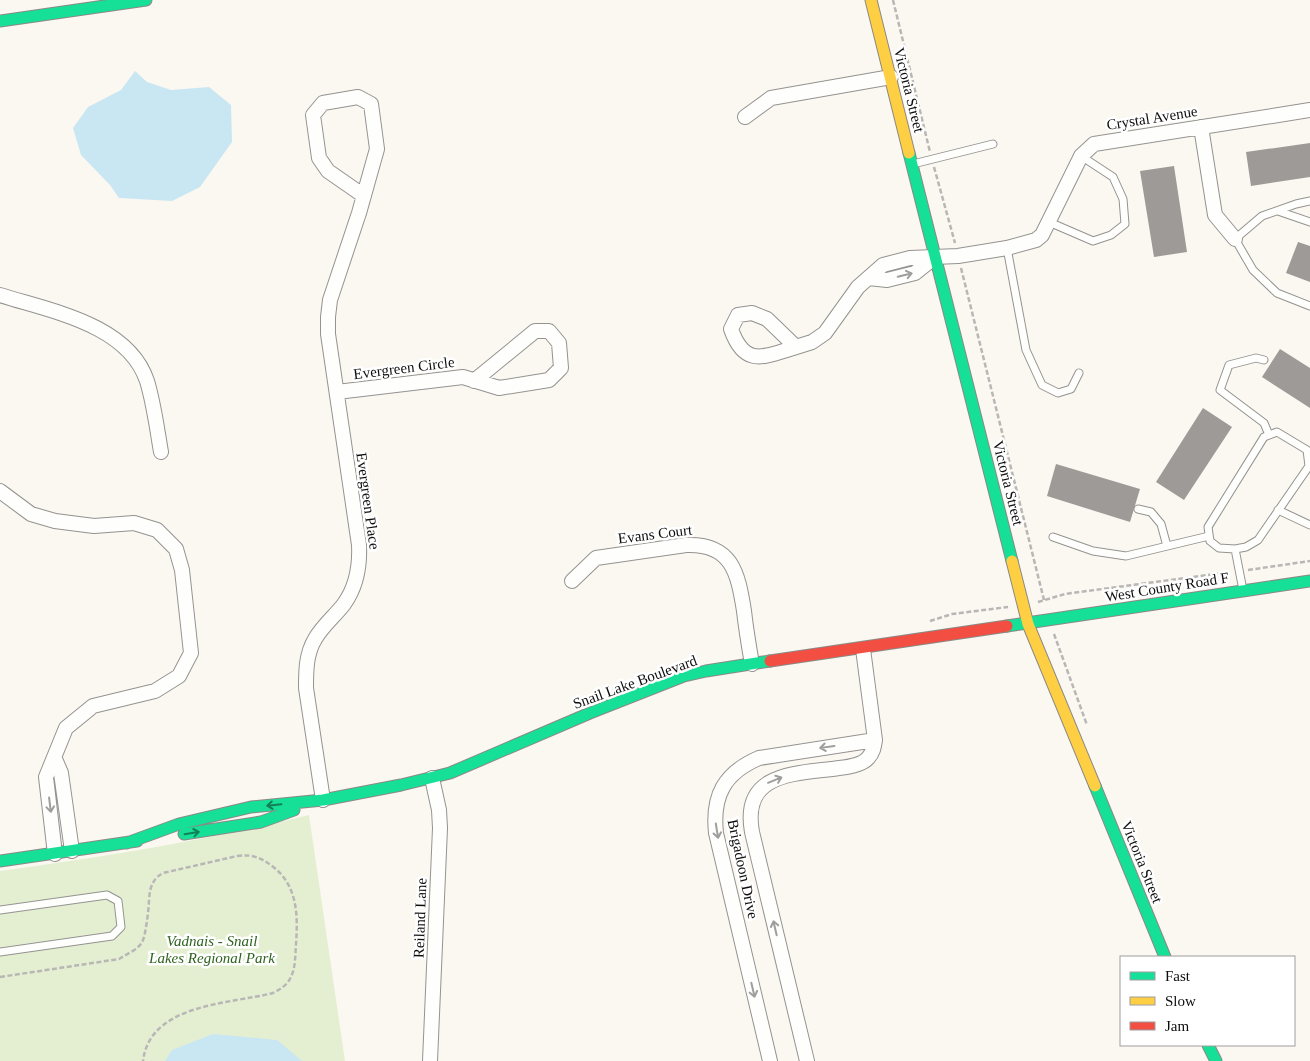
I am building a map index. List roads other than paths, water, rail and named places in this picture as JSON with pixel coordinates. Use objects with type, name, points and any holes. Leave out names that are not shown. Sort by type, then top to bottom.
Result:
[{"type":"street","points":[[0,21],[102,3],[146,0]]},
{"type":"street","name":"Victoria Street","points":[[871,0],[1028,624],[1165,956]]},
{"type":"street","points":[[745,117],[771,98],[891,77]]},
{"type":"street","name":"Evergreen Place","points":[[322,800],[306,688],[308,656],[314,640],[344,604],[352,591],[358,576],[360,560],[328,334],[328,317],[330,300],[364,196],[378,149],[370,104],[358,97],[323,103],[313,115],[319,158],[328,171],[364,196]]},
{"type":"street","name":"Crystal Avenue","points":[[1081,156],[1094,144],[1310,110]]},
{"type":"street","points":[[1201,127],[1215,215],[1235,239]]},
{"type":"street","points":[[796,346],[812,342],[825,333],[858,287],[883,265],[910,258],[958,256],[1007,248],[1040,238],[1081,156]]},
{"type":"street","points":[[0,295],[98,328],[129,351],[146,379],[161,452]]},
{"type":"street","name":"Evergreen Circle","points":[[337,392],[463,378],[499,388],[549,380],[561,368],[559,343],[548,331],[536,331],[474,381]]},
{"type":"street","points":[[0,491],[31,514],[55,521],[94,526],[134,523],[157,530],[176,549],[182,570],[191,653],[179,676],[155,691],[93,706],[66,728],[55,759],[46,777],[55,854]]},
{"type":"street","name":"Evans Court","points":[[572,581],[596,558],[686,545],[697,544],[710,547],[729,561],[736,571],[740,585],[752,664]]},
{"type":"street","name":"West County Road F","points":[[1028,624],[1310,581]]},
{"type":"street","name":"Snail Lake Boulevard","points":[[126,843],[179,824],[251,807],[322,800],[432,778],[466,767],[590,713],[675,680],[706,671],[1028,624]]},
{"type":"street","points":[[863,649],[876,740]]},
{"type":"street","name":"Brigadoon Drive","points":[[770,1061],[716,833],[716,805],[726,782],[746,763],[759,758],[876,740],[873,751],[868,759],[860,763],[776,778],[762,787],[752,804],[750,813],[752,832],[807,1061]]},
{"type":"street","points":[[55,759],[61,773],[72,851]]},
{"type":"street","name":"Reiland Lane","points":[[430,1061],[440,828],[439,810],[432,778]]},
{"type":"street","name":"Snail Lake Boulevard","points":[[0,861],[261,822],[322,800]]},
{"type":"street","points":[[1208,1046],[1216,1061]]},
{"type":"lane","points":[[912,164],[993,144]]},
{"type":"lane","points":[[1048,222],[1093,241],[1111,235],[1125,224],[1123,199],[1112,177],[1081,156]]},
{"type":"lane","points":[[1310,201],[1262,216],[1235,239],[1253,270],[1277,293],[1310,306]]},
{"type":"lane","points":[[1277,211],[1310,222]]},
{"type":"lane","points":[[1007,248],[1026,350],[1042,385],[1058,393],[1071,389],[1079,373]]},
{"type":"lane","points":[[1264,360],[1256,358],[1229,365],[1220,390],[1264,423],[1268,435]]},
{"type":"lane","points":[[1277,432],[1307,450],[1309,466],[1258,540],[1246,547],[1235,549],[1219,548],[1210,541],[1208,527],[1264,437],[1268,435],[1277,432]]},
{"type":"lane","points":[[1138,509],[1151,512],[1161,524],[1167,546]]},
{"type":"lane","points":[[1278,510],[1310,524]]},
{"type":"lane","points":[[1053,537],[1093,551],[1126,556],[1209,536]]},
{"type":"lane","points":[[1235,549],[1243,590]]},
{"type":"lane","points":[[0,910],[107,895],[118,901],[121,927],[112,936],[0,952]]},
{"type":"water","points":[[135,71],[147,82],[171,90],[209,87],[231,105],[232,142],[200,187],[172,201],[119,198],[110,185],[81,155],[73,128],[88,107],[121,90]]},
{"type":"water","points":[[213,1034],[277,1040],[302,1061],[165,1061],[172,1050]]},
{"type":"park label","name":"Vadnais - Snail Lakes Regional Park","points":[[212,950]]}]
